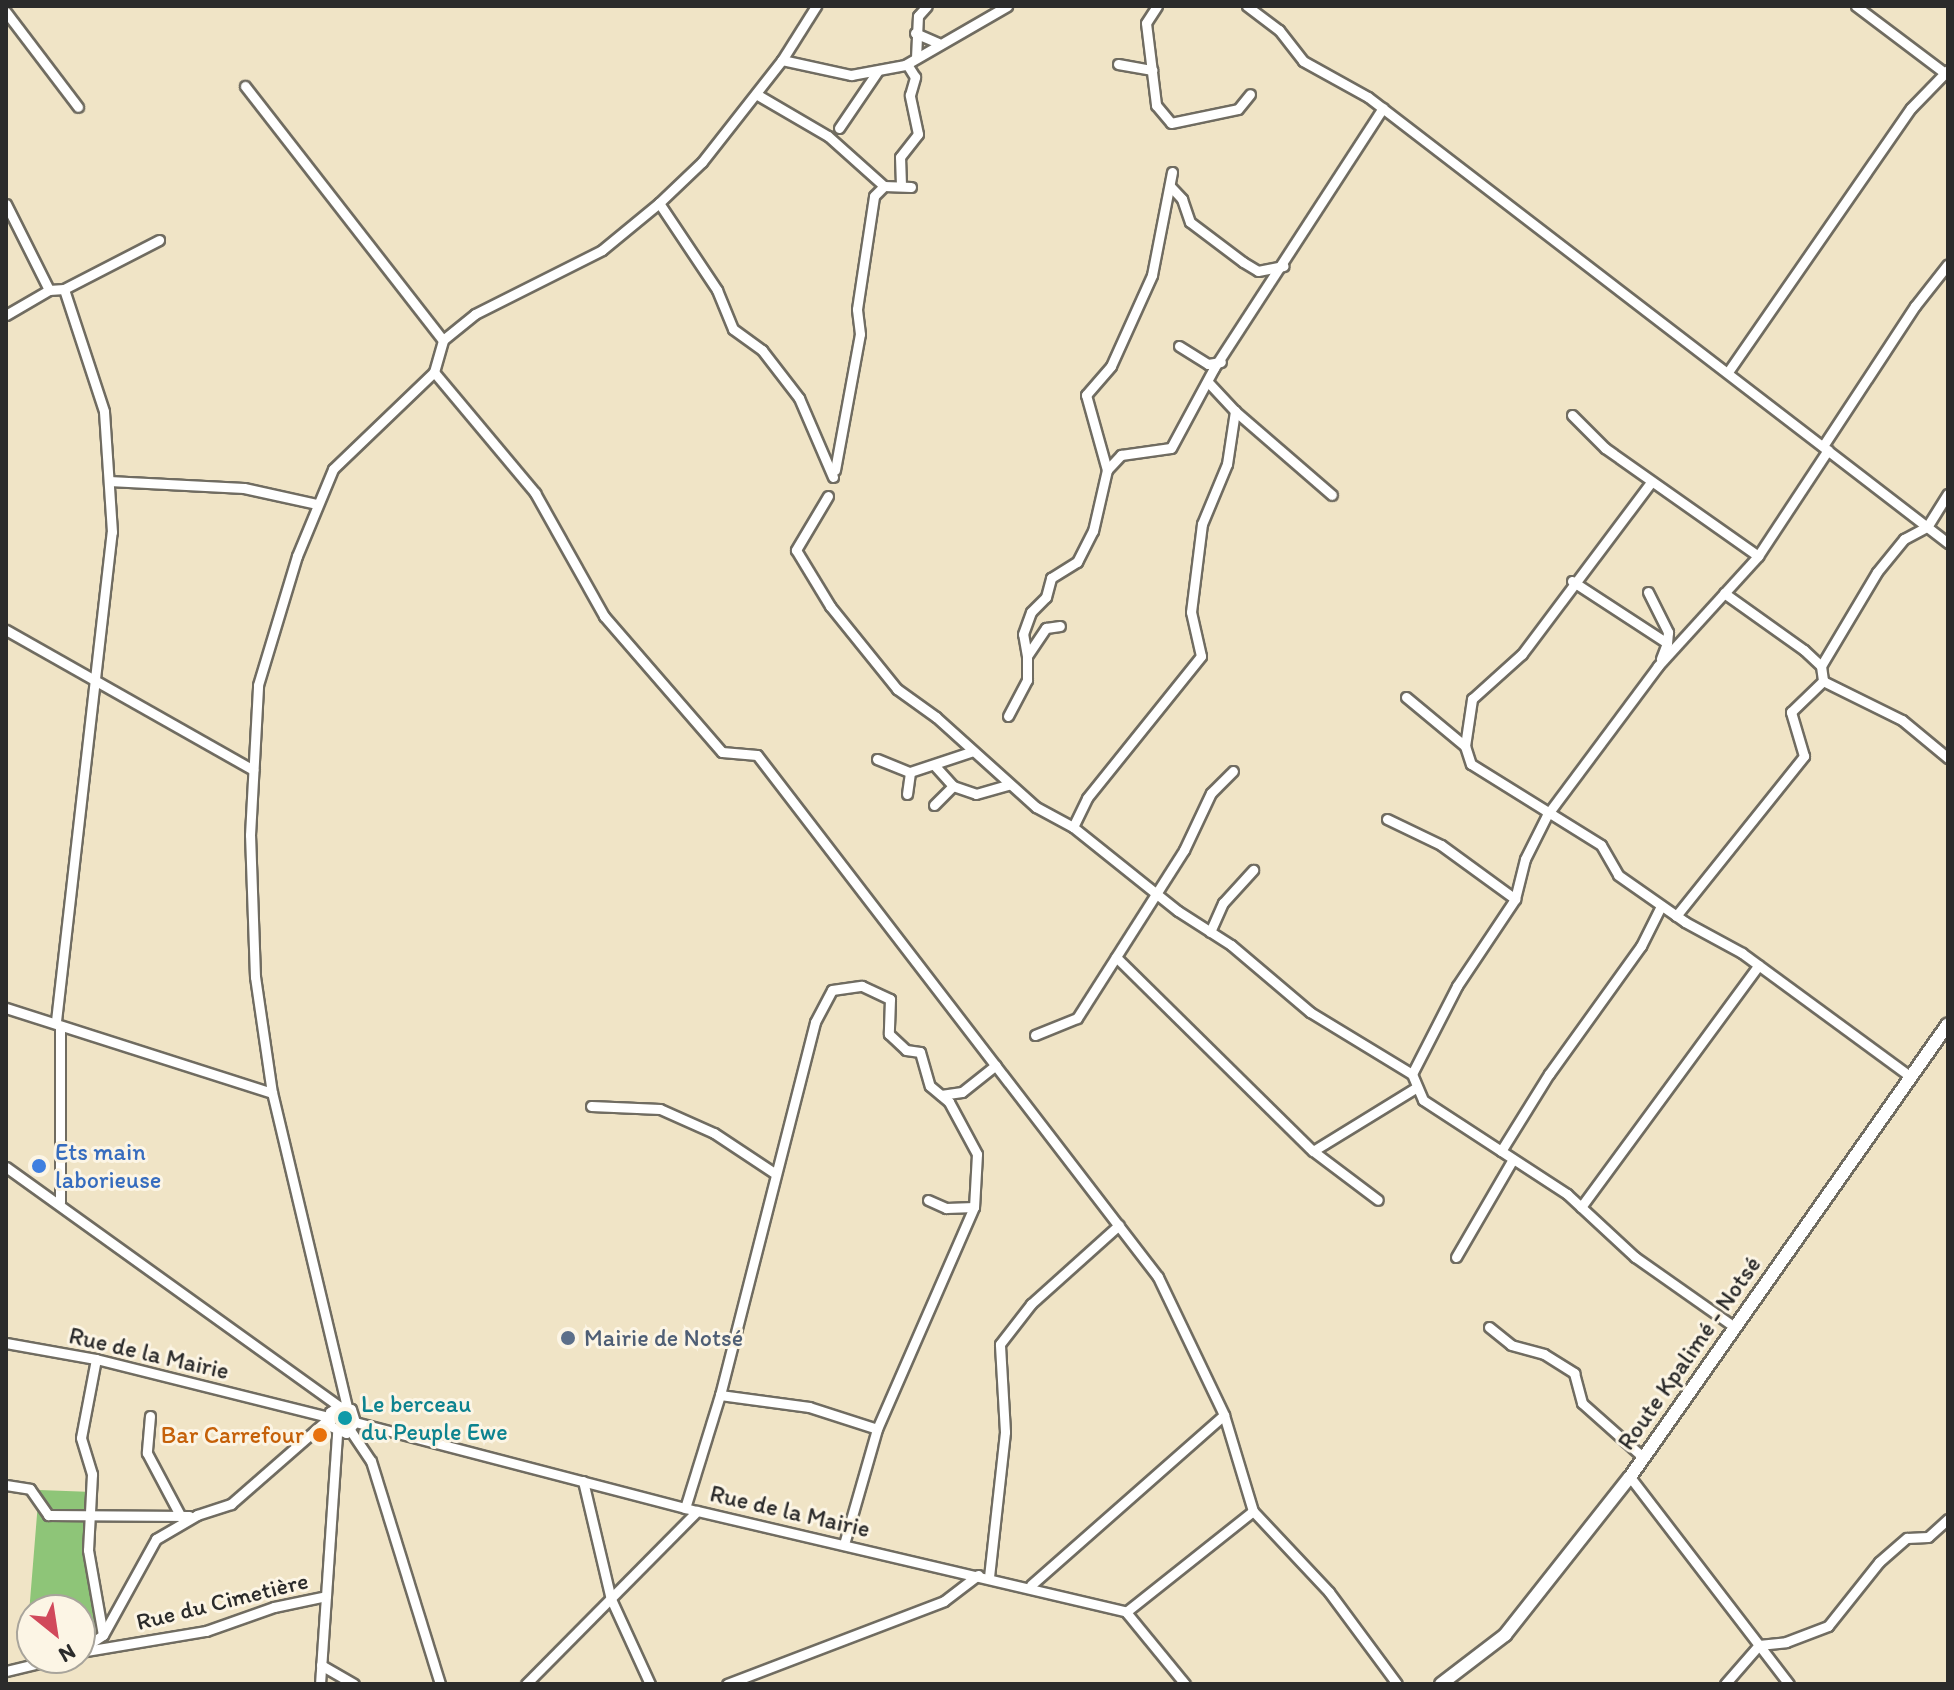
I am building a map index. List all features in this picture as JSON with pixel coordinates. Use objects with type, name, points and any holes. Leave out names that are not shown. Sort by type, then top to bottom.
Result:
[{"type":"main road","name":"Route Kpalimé - Notsé","points":[[1441,1684],[1505,1635],[1630,1477],[1733,1326],[1946,1030]]},
{"type":"street","points":[[440,1684],[371,1461],[343,1407],[272,1093],[255,977],[250,835],[258,685],[317,504],[342,457],[434,372],[443,340],[475,314],[602,250],[659,203],[702,162],[782,60],[816,6]]},
{"type":"street","points":[[756,94],[828,136],[884,186],[906,186],[900,157],[918,134],[910,95],[915,77],[912,61],[918,16],[927,6]]},
{"type":"street","points":[[782,60],[851,75],[877,72],[912,61],[938,43],[1007,6]]},
{"type":"street","points":[[1157,6],[1146,23],[1156,105],[1171,123],[1238,109],[1250,94]]},
{"type":"street","points":[[1247,6],[1279,30],[1303,61],[1383,108],[1948,543]]},
{"type":"street","points":[[1728,372],[1911,108],[1946,71],[1856,6]]},
{"type":"street","points":[[6,12],[78,107]]},
{"type":"street","points":[[915,33],[938,43]]},
{"type":"street","points":[[1118,64],[1152,70]]},
{"type":"street","points":[[839,128],[877,72]]},
{"type":"street","points":[[245,86],[443,340]]},
{"type":"street","points":[[1107,470],[1121,455],[1171,448],[1208,382],[1383,108]]},
{"type":"street","points":[[1008,716],[1027,680],[1023,634],[1031,612],[1046,597],[1051,578],[1077,562],[1093,531],[1107,470],[1086,395],[1111,366],[1152,275],[1172,172]]},
{"type":"street","points":[[659,203],[717,290],[733,329],[762,350],[799,398],[833,477],[860,334],[857,309],[874,196],[884,186]]},
{"type":"street","points":[[1170,186],[1182,199],[1190,222],[1243,262],[1258,271],[1284,266]]},
{"type":"street","points":[[6,204],[49,290]]},
{"type":"street","points":[[6,315],[49,290],[64,289],[159,240]]},
{"type":"street","points":[[1412,1074],[1457,986],[1515,899],[1525,859],[1547,815],[1658,666],[1758,556],[1825,448],[1948,264]]},
{"type":"street","points":[[60,1202],[58,1025],[112,532],[104,411],[64,289]]},
{"type":"street","points":[[1179,346],[1208,364],[1221,362]]},
{"type":"street","points":[[434,372],[535,493],[604,616],[722,752],[757,755],[915,967],[996,1065],[1158,1277],[1224,1415],[1253,1511],[1329,1592],[1397,1684]]},
{"type":"street","points":[[1208,382],[1235,411],[1332,495]]},
{"type":"street","points":[[1073,827],[1087,798],[1201,656],[1191,612],[1202,524],[1227,464],[1235,411]]},
{"type":"street","points":[[1572,415],[1605,448],[1758,556]]},
{"type":"street","points":[[109,481],[244,488],[317,504]]},
{"type":"street","points":[[1651,482],[1572,581],[1522,654],[1472,699],[1463,730],[1471,764],[1547,815],[1601,845],[1618,875],[1676,916],[1759,965],[1911,1077]]},
{"type":"street","points":[[1823,681],[1821,666],[1877,572],[1904,539],[1927,527],[1948,494]]},
{"type":"street","points":[[828,496],[796,550],[830,606],[897,689],[1036,807],[1073,827],[1310,1012],[1412,1074],[1423,1100],[1581,1207],[1635,1257],[1733,1326]]},
{"type":"street","points":[[1572,581],[1667,643]]},
{"type":"street","points":[[1648,592],[1668,632],[1658,666]]},
{"type":"street","points":[[1724,593],[1821,666]]},
{"type":"street","points":[[1027,656],[1046,628],[1060,626]]},
{"type":"street","points":[[6,630],[94,685],[253,770]]},
{"type":"street","points":[[1823,681],[1902,720],[1948,758]]},
{"type":"street","points":[[1676,916],[1804,756],[1791,712],[1823,681]]},
{"type":"street","points":[[1406,697],[1465,746]]},
{"type":"street","points":[[877,759],[910,772],[973,751]]},
{"type":"street","points":[[935,766],[953,786],[976,794],[1010,784]]},
{"type":"street","points":[[1035,1035],[1077,1018],[1156,894],[1211,793],[1233,771]]},
{"type":"street","points":[[907,794],[910,772]]},
{"type":"street","points":[[934,805],[953,786]]},
{"type":"street","points":[[1387,819],[1441,845],[1515,899]]},
{"type":"street","points":[[1210,932],[1223,903],[1253,870]]},
{"type":"street","points":[[1501,1151],[1641,946],[1661,906]]},
{"type":"street","points":[[1116,957],[1313,1151],[1378,1200]]},
{"type":"street","points":[[1581,1207],[1759,965]]},
{"type":"street","points":[[685,1508],[720,1395],[773,1172],[815,1022],[832,990],[862,986],[890,999],[889,1034],[906,1050],[920,1052],[930,1086],[941,1095],[977,1154],[974,1207],[877,1429],[844,1544]]},
{"type":"street","points":[[6,1008],[272,1093]]},
{"type":"street","points":[[941,1095],[971,1087],[996,1065]]},
{"type":"street","points":[[1313,1151],[1417,1087]]},
{"type":"street","points":[[591,1106],[660,1109],[714,1133],[773,1172]]},
{"type":"street","points":[[1456,1257],[1513,1159]]},
{"type":"street","points":[[6,1167],[60,1202],[343,1407]]},
{"type":"street","points":[[928,1200],[946,1208],[974,1207]]},
{"type":"street","points":[[989,1577],[1005,1432],[1000,1344],[1031,1304],[1119,1225]]},
{"type":"street","points":[[1489,1327],[1511,1345],[1544,1354],[1574,1373],[1582,1403],[1644,1458]]},
{"type":"street","name":"Rue de la Mairie","points":[[6,1343],[96,1359],[328,1418]]},
{"type":"street","points":[[96,1359],[81,1438],[92,1474],[88,1550],[103,1635]]},
{"type":"street","points":[[720,1395],[809,1407],[877,1429]]},
{"type":"street","points":[[6,1485],[30,1489],[48,1515],[197,1515],[231,1504],[343,1407]]},
{"type":"street","points":[[1031,1585],[1224,1415]]},
{"type":"street","points":[[150,1416],[147,1453],[181,1517]]},
{"type":"street","points":[[320,1684],[337,1433],[328,1418]]},
{"type":"street","points":[[337,1433],[353,1426]]},
{"type":"street","name":"Rue de la Mairie","points":[[353,1426],[697,1511],[1031,1585],[1126,1612]]},
{"type":"street","points":[[1630,1477],[1789,1684]]},
{"type":"street","points":[[583,1481],[611,1599],[650,1684]]},
{"type":"street","points":[[526,1684],[697,1511]]},
{"type":"street","points":[[1185,1684],[1126,1612],[1253,1511]]},
{"type":"street","points":[[96,1640],[103,1635],[156,1539],[197,1515]]},
{"type":"street","points":[[1725,1684],[1759,1645],[1786,1642],[1828,1626],[1879,1562],[1907,1538],[1928,1537],[1948,1519]]},
{"type":"street","points":[[727,1684],[944,1601],[978,1575]]},
{"type":"street","name":"Rue du Cimetière","points":[[96,1648],[206,1631],[326,1596]]},
{"type":"street","points":[[321,1665],[354,1684]]},
{"type":"green space","points":[[39,1490],[93,1492],[87,1550],[95,1594],[31,1594]]},
{"type":"green space","points":[[96,1600],[102,1633],[96,1637]]},
{"type":"place","name":"Ets main laborieuse","points":[[39,1166]]},
{"type":"place","name":"Mairie de Notsé","points":[[568,1338]]},
{"type":"place","name":"Le berceau du Peuple Ewe","points":[[345,1418]]},
{"type":"place","name":"Bar Carrefour","points":[[320,1435]]}]
